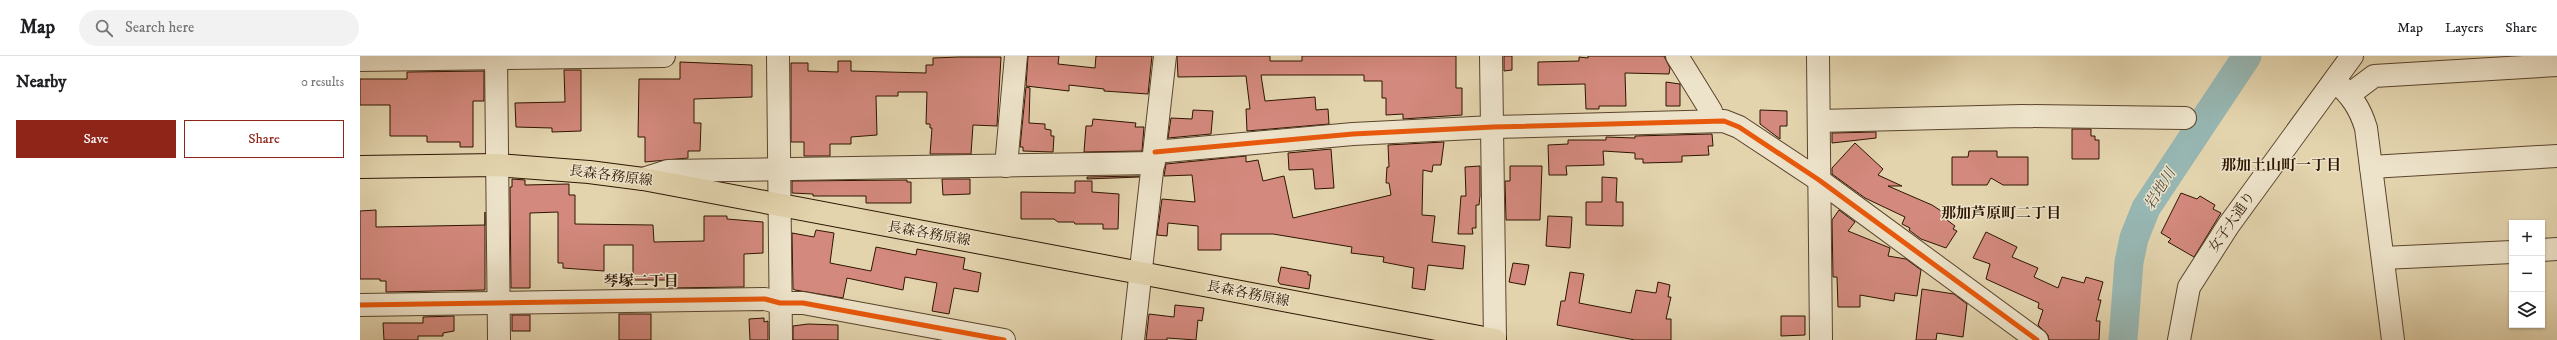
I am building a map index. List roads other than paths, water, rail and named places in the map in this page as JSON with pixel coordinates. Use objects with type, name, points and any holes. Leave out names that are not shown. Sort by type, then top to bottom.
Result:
[{"type":"main road","name":"長森各務原線","points":[[360,167],[496,165],[589,172],[643,180],[780,207],[1141,272],[1404,325],[1495,340]]},
{"type":"street","points":[[360,60],[496,57],[664,56]]},
{"type":"street","points":[[778,56],[781,340]]},
{"type":"street","points":[[1006,166],[1016,56]]},
{"type":"street","points":[[1133,340],[1165,56]]},
{"type":"street","points":[[1491,56],[1495,340]]},
{"type":"street","points":[[1677,56],[1711,111],[1712,121]]},
{"type":"street","points":[[1818,56],[1822,340]]},
{"type":"street","name":"女子大通り","points":[[2179,340],[2189,287],[2228,226],[2343,88],[2352,56]]},
{"type":"street","points":[[496,57],[499,340]]},
{"type":"street","points":[[2393,340],[2366,128],[2361,112],[2343,88],[2374,76],[2462,63],[2557,65]]},
{"type":"street","points":[[1819,121],[2022,116],[2185,118]]},
{"type":"street","points":[[643,180],[668,171],[1006,166],[1154,158],[1353,134],[1493,127],[1724,121],[1740,127],[1819,180],[2037,340]]},
{"type":"street","points":[[2371,167],[2557,156]]},
{"type":"street","points":[[2545,250],[2557,249]]},
{"type":"street","points":[[2383,258],[2509,252]]},
{"type":"street","points":[[360,305],[765,298],[780,303],[803,303],[1004,340]]},
{"type":"waterway","name":"岩地川","points":[[2123,340],[2129,262],[2134,238],[2146,208],[2247,56]]},
{"type":"district","name":"那加土山町一丁目","points":[[2281,165]]},
{"type":"district","name":"那加芦原町二丁目","points":[[2001,213]]},
{"type":"district","name":"琴塚二丁目","points":[[641,281]]}]
